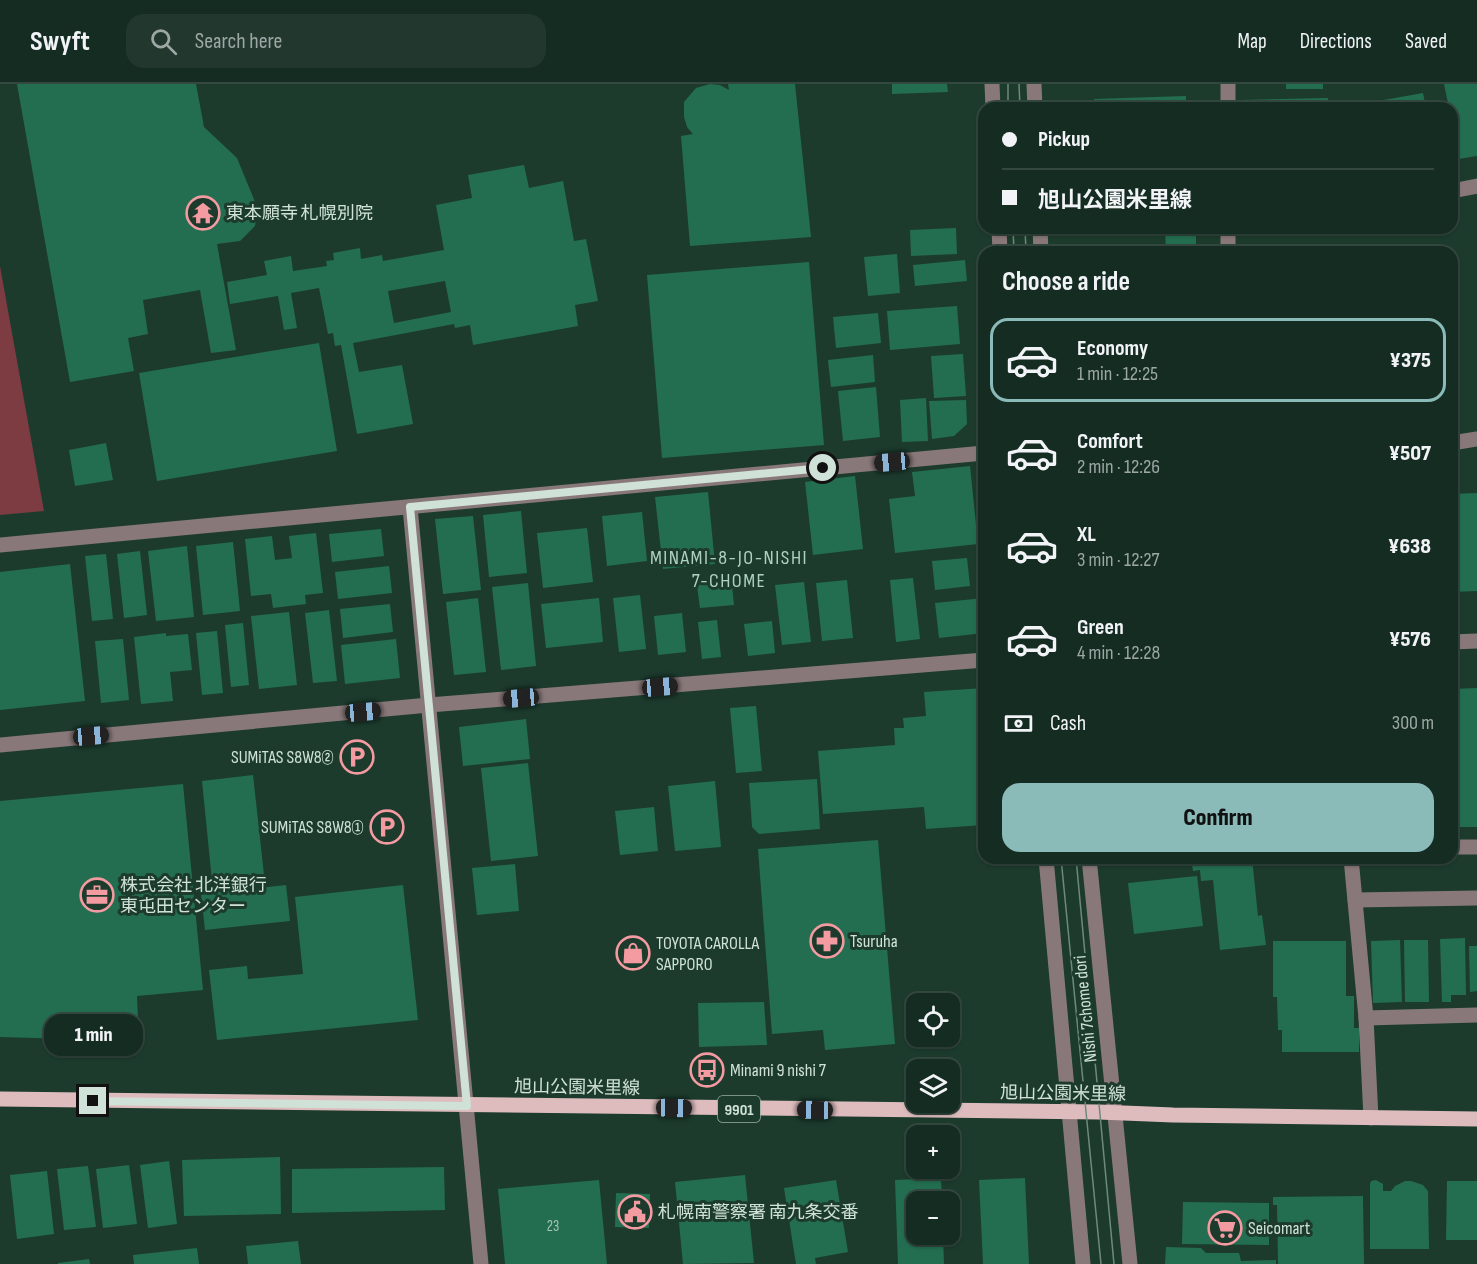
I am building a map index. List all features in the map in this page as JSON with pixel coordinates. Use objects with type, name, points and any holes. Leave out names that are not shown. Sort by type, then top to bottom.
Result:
[{"type":"main road","name":"旭山公園米里線","points":[[0,1099],[1477,1119]]},
{"type":"street","points":[[992,84],[993,102]]},
{"type":"street","points":[[1034,84],[1035,102]]},
{"type":"street","points":[[1228,84],[1228,102]]},
{"type":"street","points":[[1458,190],[1477,186]]},
{"type":"street","points":[[1458,442],[1477,440]]},
{"type":"street","points":[[0,545],[978,454]]},
{"type":"street","points":[[410,507],[481,1264]]},
{"type":"street","points":[[1458,642],[1477,641]]},
{"type":"street","points":[[0,745],[429,705],[978,660]]},
{"type":"street","points":[[1458,848],[1477,847]]},
{"type":"street","name":"Nishi 7chome dori","points":[[1047,864],[1083,1264]]},
{"type":"street","name":"Nishi 7chome dori","points":[[1090,864],[1130,1264]]},
{"type":"street","points":[[1352,864],[1366,1018],[1371,1118]]},
{"type":"street","points":[[1355,900],[1477,898]]},
{"type":"street","points":[[1366,1018],[1477,1015]]},
{"type":"shaded area","points":[[0,266],[44,511],[0,515]]},
{"type":"building","points":[[17,84],[196,84],[204,127],[237,158],[258,209],[255,226],[240,241],[217,244],[236,350],[211,353],[200,290],[143,300],[148,334],[128,338],[134,371],[70,382]]},
{"type":"building","points":[[710,84],[720,85],[729,90],[728,84],[795,84],[811,237],[690,246],[681,136],[693,134],[687,127],[684,117],[684,102],[696,88]]},
{"type":"building","points":[[892,84],[947,84],[948,92],[892,94]]},
{"type":"building","points":[[1286,84],[1323,84],[1323,89],[1286,89]]},
{"type":"building","points":[[1444,84],[1477,84],[1477,156],[1458,159],[1458,102],[1448,102]]},
{"type":"building","points":[[1423,93],[1425,102],[1372,102]]},
{"type":"building","points":[[1186,96],[1186,102],[1094,102],[1094,99]]},
{"type":"building","points":[[1328,98],[1328,102],[1240,102],[1240,100]]},
{"type":"building","points":[[524,165],[529,188],[563,181],[574,241],[586,239],[598,301],[575,305],[578,326],[473,345],[470,325],[455,328],[454,324],[353,343],[359,372],[402,365],[413,424],[357,434],[341,345],[335,346],[333,333],[328,334],[319,288],[291,293],[297,328],[284,330],[278,296],[230,304],[227,282],[267,275],[264,261],[291,256],[293,271],[327,266],[326,261],[334,260],[333,253],[360,248],[361,259],[382,255],[383,261],[444,250],[436,205],[472,198],[468,175]],"holes":[[[445,281],[451,312],[394,323],[388,291]]]},
{"type":"building","points":[[956,228],[957,254],[911,256],[910,230]]},
{"type":"building","points":[[1165,234],[1196,234],[1196,246],[1166,246]]},
{"type":"building","points":[[897,254],[900,293],[868,296],[864,257]]},
{"type":"building","points":[[965,260],[967,281],[915,286],[913,265]]},
{"type":"building","points":[[809,262],[824,445],[662,458],[647,275]]},
{"type":"building","points":[[957,306],[960,344],[890,350],[887,311]]},
{"type":"building","points":[[878,313],[881,343],[836,348],[833,317]]},
{"type":"building","points":[[319,343],[337,451],[157,481],[139,373]]},
{"type":"building","points":[[963,354],[966,396],[934,398],[931,356]]},
{"type":"building","points":[[873,355],[875,382],[831,387],[828,360]]},
{"type":"building","points":[[876,387],[880,437],[843,441],[838,391]]},
{"type":"building","points":[[926,398],[928,441],[902,442],[900,400]]},
{"type":"building","points":[[966,400],[967,424],[954,436],[932,439],[929,401]]},
{"type":"building","points":[[106,443],[113,480],[75,486],[69,450]]},
{"type":"building","points":[[970,466],[978,544],[895,553],[889,499],[915,496],[912,472]]},
{"type":"building","points":[[855,476],[863,549],[813,555],[805,482]]},
{"type":"building","points":[[708,492],[715,564],[663,569],[655,497]]},
{"type":"building","points":[[1477,493],[1477,591],[1458,592],[1458,494]]},
{"type":"building","points":[[521,511],[527,573],[489,577],[483,515]]},
{"type":"building","points":[[642,512],[647,561],[607,566],[602,516]]},
{"type":"building","points":[[473,516],[481,590],[443,594],[435,519]]},
{"type":"building","points":[[587,528],[593,582],[543,588],[537,533]]},
{"type":"building","points":[[381,529],[384,556],[332,562],[329,534]]},
{"type":"building","points":[[316,533],[323,593],[305,595],[306,604],[273,608],[271,594],[251,596],[245,539],[272,536],[275,560],[292,558],[289,536]]},
{"type":"building","points":[[233,542],[240,611],[203,615],[196,546]]},
{"type":"building","points":[[187,546],[194,617],[156,621],[148,551]]},
{"type":"building","points":[[140,551],[147,615],[124,618],[117,554]]},
{"type":"building","points":[[106,554],[113,619],[92,621],[85,556]]},
{"type":"building","points":[[967,558],[970,586],[935,590],[932,561]]},
{"type":"building","points":[[70,564],[85,701],[0,710],[0,572]]},
{"type":"building","points":[[389,566],[392,593],[338,599],[335,572]]},
{"type":"building","points":[[731,576],[734,605],[700,608],[696,579]]},
{"type":"building","points":[[913,578],[920,639],[896,642],[890,580]]},
{"type":"building","points":[[847,580],[853,638],[822,641],[816,583]]},
{"type":"building","points":[[804,582],[811,642],[782,645],[775,585]]},
{"type":"building","points":[[528,583],[536,666],[501,670],[492,587]]},
{"type":"building","points":[[640,595],[646,649],[619,652],[613,598]]},
{"type":"building","points":[[478,598],[486,672],[454,675],[446,602]]},
{"type":"building","points":[[599,598],[603,642],[546,648],[541,604]]},
{"type":"building","points":[[978,599],[978,634],[939,638],[935,603]]},
{"type":"building","points":[[390,604],[393,632],[343,638],[340,609]]},
{"type":"building","points":[[329,610],[337,681],[313,683],[305,613]]},
{"type":"building","points":[[289,612],[297,685],[259,689],[251,616]]},
{"type":"building","points":[[682,613],[686,652],[658,655],[654,616]]},
{"type":"building","points":[[717,620],[721,657],[702,659],[698,622]]},
{"type":"building","points":[[772,621],[775,653],[748,656],[744,624]]},
{"type":"building","points":[[243,623],[249,685],[231,687],[225,625]]},
{"type":"building","points":[[217,631],[223,693],[202,695],[196,633]]},
{"type":"building","points":[[166,633],[166,636],[188,634],[192,670],[170,672],[173,701],[141,704],[134,637]]},
{"type":"building","points":[[123,639],[129,700],[101,703],[95,641]]},
{"type":"building","points":[[396,639],[400,678],[345,684],[341,645]]},
{"type":"building","points":[[978,688],[978,825],[926,829],[924,807],[823,814],[818,751],[895,745],[894,728],[904,728],[903,718],[926,716],[924,692]]},
{"type":"building","points":[[1477,688],[1477,827],[1458,827],[1458,689]]},
{"type":"building","points":[[756,706],[762,771],[736,773],[730,708]]},
{"type":"building","points":[[526,719],[530,759],[463,766],[459,727]]},
{"type":"building","points":[[528,763],[538,856],[491,861],[481,768]]},
{"type":"building","points":[[253,775],[264,875],[212,881],[202,781]]},
{"type":"building","points":[[817,779],[820,829],[759,834],[752,827],[749,783]]},
{"type":"building","points":[[715,781],[721,847],[675,851],[668,786]]},
{"type":"building","name":"株式会社 北洋銀行 東屯田センター","points":[[183,784],[203,990],[137,996],[139,1041],[0,1037],[0,801]]},
{"type":"building","points":[[654,807],[658,851],[620,855],[615,811]]},
{"type":"building","points":[[878,840],[895,1044],[825,1050],[823,1030],[772,1034],[758,849]]},
{"type":"building","points":[[515,864],[519,911],[477,915],[472,868]]},
{"type":"building","points":[[1192,864],[1253,864],[1258,916],[1262,915],[1266,945],[1220,950],[1213,880],[1201,881],[1200,870],[1193,871]]},
{"type":"building","points":[[1197,876],[1203,926],[1134,934],[1128,883]]},
{"type":"building","points":[[286,885],[290,921],[205,930],[201,894]]},
{"type":"building","points":[[403,885],[418,1020],[217,1040],[209,970],[247,966],[248,979],[303,974],[295,897]]},
{"type":"building","points":[[1465,938],[1466,995],[1451,995],[1451,1002],[1442,1002],[1440,939]]},
{"type":"building","points":[[1400,940],[1402,1002],[1373,1003],[1371,941]]},
{"type":"building","points":[[1404,940],[1428,940],[1429,1002],[1405,1002]]},
{"type":"building","points":[[1273,941],[1346,941],[1346,996],[1354,996],[1354,1028],[1359,1028],[1359,1052],[1282,1052],[1282,1030],[1278,1030],[1277,997],[1273,997]]},
{"type":"building","points":[[1469,946],[1477,946],[1477,991],[1470,992]]},
{"type":"building","points":[[764,1002],[767,1045],[699,1047],[698,1003]]},
{"type":"building","points":[[280,1157],[281,1214],[184,1216],[182,1160]]},
{"type":"building","points":[[169,1161],[177,1224],[148,1228],[140,1165]]},
{"type":"building","points":[[129,1165],[137,1224],[103,1228],[96,1169]]},
{"type":"building","points":[[88,1166],[96,1227],[64,1230],[57,1169]]},
{"type":"building","points":[[444,1167],[445,1210],[292,1213],[292,1169]]},
{"type":"building","points":[[47,1171],[54,1234],[17,1239],[10,1175]]},
{"type":"building","points":[[745,1175],[754,1263],[683,1264],[675,1182]]},
{"type":"building","points":[[1025,1178],[1029,1264],[983,1264],[979,1180]]},
{"type":"building","points":[[941,1179],[942,1191],[906,1191],[906,1245],[943,1245],[944,1264],[898,1264],[895,1180]]},
{"type":"building","points":[[599,1180],[607,1264],[505,1264],[498,1189]]},
{"type":"building","points":[[836,1180],[848,1252],[815,1258],[816,1264],[796,1264],[784,1188]]},
{"type":"building","points":[[1376,1180],[1383,1184],[1383,1191],[1391,1191],[1405,1181],[1411,1181],[1423,1185],[1428,1191],[1429,1249],[1370,1249],[1370,1184],[1371,1181]]},
{"type":"building","points":[[1447,1181],[1477,1181],[1477,1240],[1446,1240]]},
{"type":"building","points":[[616,1193],[650,1194],[649,1228],[615,1227]]},
{"type":"building","points":[[1363,1196],[1364,1264],[1278,1264],[1277,1205],[1273,1205],[1273,1197]]},
{"type":"building","points":[[1183,1202],[1269,1203],[1269,1245],[1182,1244]]},
{"type":"building","points":[[298,1241],[301,1264],[248,1264],[246,1246]]},
{"type":"building","points":[[1166,1247],[1201,1248],[1206,1253],[1239,1253],[1241,1261],[1276,1260],[1276,1264],[1165,1264]]},
{"type":"building","points":[[197,1248],[199,1264],[134,1264],[133,1255]]},
{"type":"building","points":[[89,1259],[90,1264],[58,1264],[58,1263]]},
{"type":"tram line","points":[[1008,84],[1008,102]]},
{"type":"tram line","points":[[1019,84],[1020,102]]},
{"type":"tram line","points":[[1013,234],[1014,246]]},
{"type":"tram line","points":[[1025,234],[1026,246]]},
{"type":"tram line","points":[[1062,864],[1101,1264]]},
{"type":"tram line","points":[[1077,864],[1114,1264]]},
{"type":"place","name":"東本願寺 札幌別院","points":[[203,213]]},
{"type":"place","name":"SUMiTAS S8W8②","points":[[357,757]]},
{"type":"place","name":"SUMiTAS S8W8①","points":[[387,827]]},
{"type":"place","name":"株式会社 北洋銀行 東屯田センター","points":[[97,895]]},
{"type":"place","name":"Tsuruha","points":[[827,941]]},
{"type":"place","name":"TOYOTA CAROLLA SAPPORO","points":[[633,953]]},
{"type":"place","name":"Minami 9 nishi 7","points":[[707,1070]]},
{"type":"place","name":"札幌南警察署 南九条交番","points":[[635,1212]]},
{"type":"place","name":"Seicomart","points":[[1225,1228]]},
{"type":"district","name":"MINAMI-8-JO-NISHI 7-CHOME","points":[[729,568]]},
{"type":"route","points":[[93,1101],[467,1106],[410,507],[823,468]]}]
